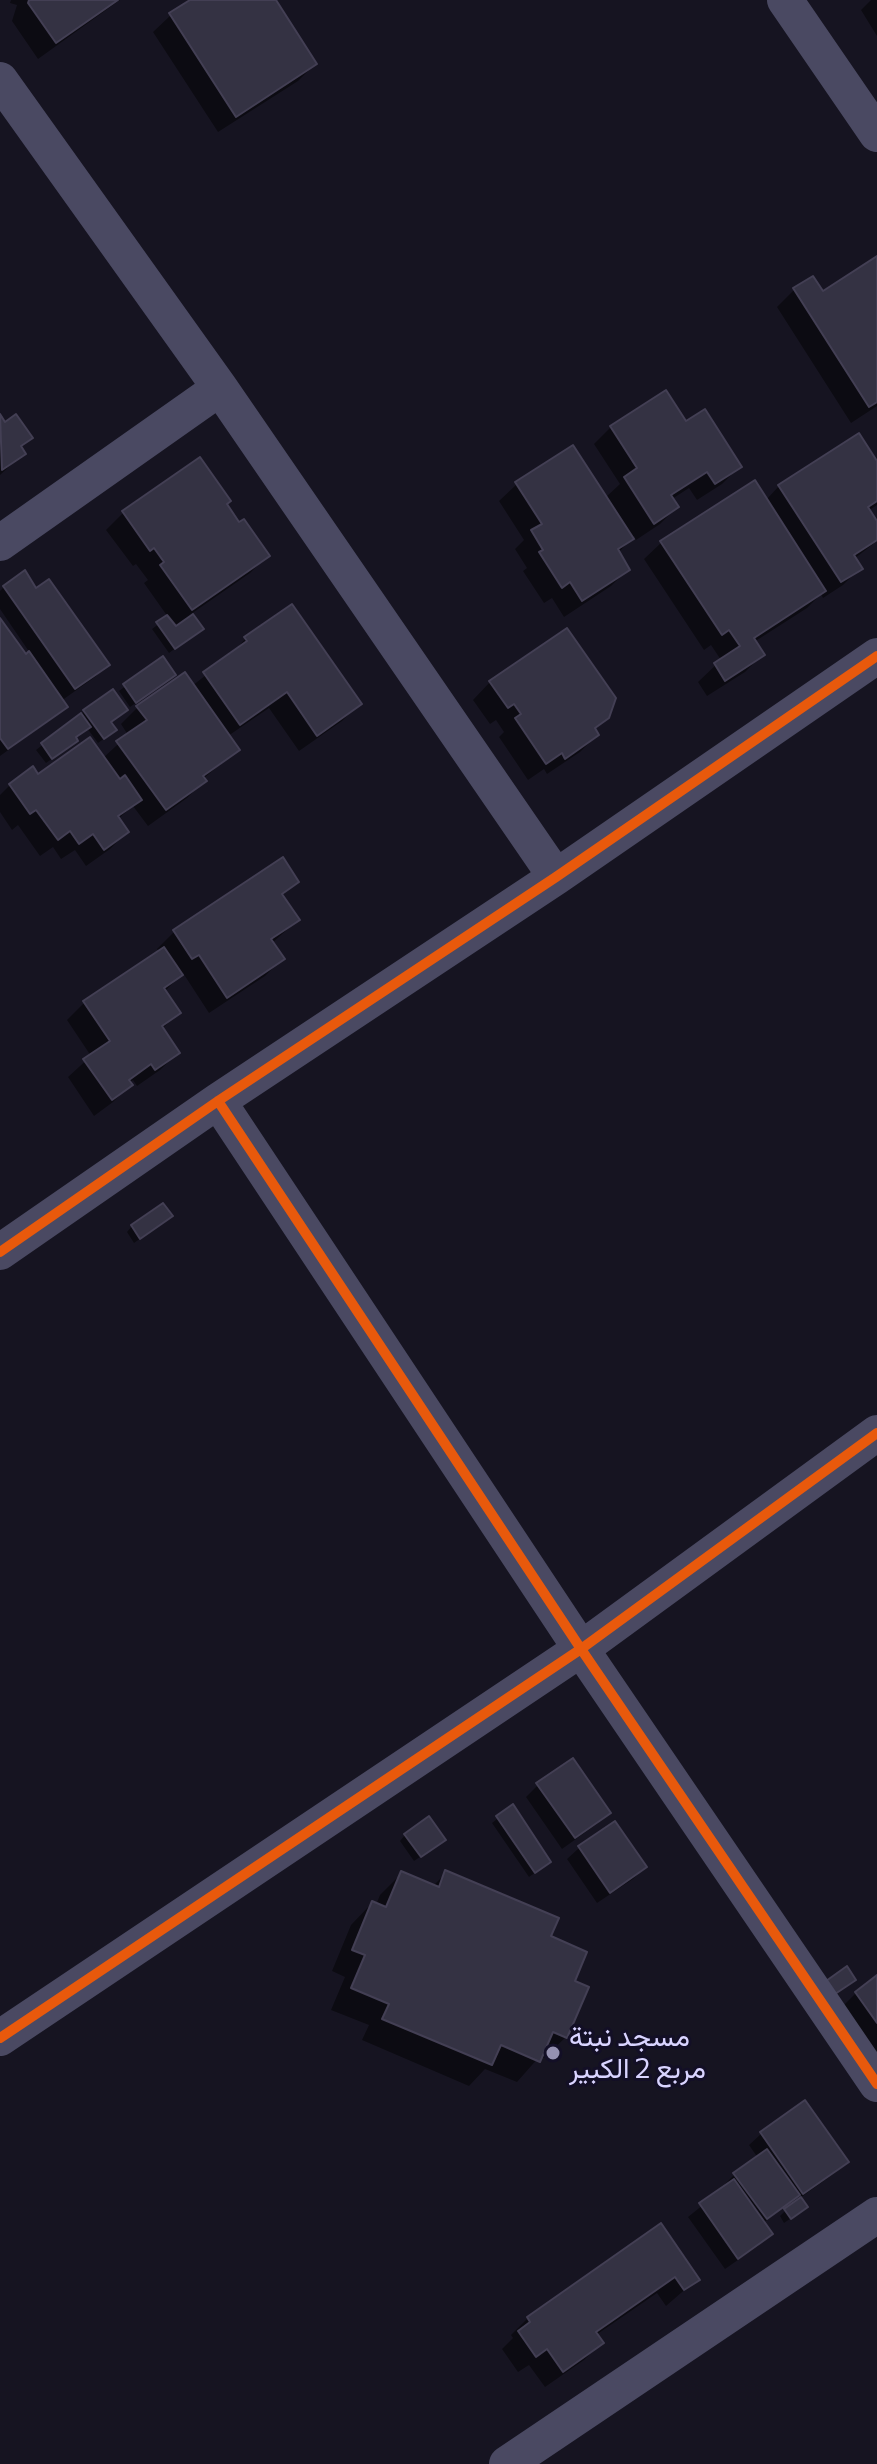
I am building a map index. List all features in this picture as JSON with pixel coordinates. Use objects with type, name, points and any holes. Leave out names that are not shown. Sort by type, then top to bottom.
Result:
[{"type":"street","points":[[785,0],[877,134]]},
{"type":"street","points":[[0,80],[220,388],[556,877]]},
{"type":"street","points":[[0,543],[220,388]]},
{"type":"street","points":[[0,1252],[877,656]]},
{"type":"street","points":[[218,1101],[581,1649],[877,2084]]},
{"type":"street","points":[[0,2038],[581,1649],[877,1433]]},
{"type":"street","points":[[507,2464],[877,2215]]},
{"type":"building","points":[[29,0],[118,0],[56,43],[28,3]]},
{"type":"building","points":[[190,0],[276,0],[317,64],[236,117],[169,13]]},
{"type":"building","points":[[877,256],[877,402],[869,407],[793,288],[813,276],[823,291]]},
{"type":"building","points":[[666,390],[686,421],[705,409],[742,467],[715,484],[707,472],[671,495],[679,507],[654,524],[624,477],[637,468],[610,426]]},
{"type":"building","points":[[0,414],[5,422],[16,414],[33,438],[21,446],[26,454],[2,470]]},
{"type":"building","points":[[859,433],[877,461],[877,501],[868,507],[877,521],[877,540],[854,555],[863,569],[841,582],[778,485]]},
{"type":"building","points":[[573,445],[634,539],[618,549],[630,570],[582,601],[570,582],[562,588],[539,552],[543,550],[531,530],[542,524],[515,482]]},
{"type":"building","points":[[200,457],[231,501],[227,504],[239,522],[244,519],[270,556],[192,610],[160,565],[164,562],[154,548],[150,551],[122,511]]},
{"type":"building","points":[[755,480],[826,591],[754,638],[765,655],[725,681],[714,663],[740,646],[729,630],[722,635],[660,541]]},
{"type":"building","points":[[25,570],[36,588],[49,579],[110,665],[75,689],[3,586]]},
{"type":"building","points":[[292,604],[362,704],[317,736],[287,692],[240,725],[203,672],[247,641],[244,637]]},
{"type":"building","points":[[193,614],[204,629],[175,649],[156,622],[167,615],[176,626]]},
{"type":"building","points":[[0,618],[26,654],[29,651],[68,707],[8,749],[0,738]]},
{"type":"building","points":[[567,628],[616,698],[609,718],[595,728],[599,735],[565,759],[562,753],[546,764],[515,718],[521,714],[514,704],[508,708],[489,681]]},
{"type":"building","points":[[163,656],[176,675],[136,703],[123,684]]},
{"type":"building","points":[[185,672],[240,750],[203,776],[207,781],[166,810],[116,741],[147,720],[136,706]]},
{"type":"building","points":[[113,689],[128,710],[111,722],[117,730],[104,739],[83,710]]},
{"type":"building","points":[[81,713],[91,727],[76,737],[78,741],[52,759],[41,743]]},
{"type":"building","points":[[90,737],[120,779],[125,775],[142,800],[118,816],[129,832],[104,850],[93,834],[79,844],[70,831],[58,840],[36,810],[30,814],[9,784],[33,766],[38,774]]},
{"type":"building","points":[[283,857],[299,882],[282,894],[300,920],[271,939],[285,959],[227,998],[199,955],[192,959],[173,930]]},
{"type":"building","points":[[164,947],[183,975],[164,988],[181,1013],[162,1026],[180,1053],[155,1070],[151,1064],[129,1080],[133,1085],[112,1100],[83,1059],[110,1041],[83,1001]]},
{"type":"building","points":[[163,1203],[173,1216],[140,1239],[131,1225]]},
{"type":"building","points":[[573,1758],[611,1813],[575,1838],[536,1783]]},
{"type":"building","points":[[513,1804],[551,1862],[535,1873],[496,1816]]},
{"type":"building","points":[[429,1816],[446,1840],[421,1857],[404,1834]]},
{"type":"building","points":[[615,1821],[647,1867],[610,1893],[578,1846]]},
{"type":"building","points":[[445,1870],[559,1918],[551,1936],[587,1952],[575,1981],[589,1987],[567,2038],[553,2032],[540,2062],[501,2045],[492,2065],[382,2019],[389,2004],[351,1988],[365,1955],[352,1950],[372,1901],[386,1907],[401,1871],[439,1887]]},
{"type":"building","points":[[847,1966],[856,1980],[835,1994],[826,1981]]},
{"type":"building","points":[[877,1975],[877,2023],[855,1992]]},
{"type":"building","points":[[805,2100],[849,2162],[803,2194],[760,2132]]},
{"type":"building","points":[[767,2149],[800,2195],[767,2219],[733,2173]]},
{"type":"building","points":[[734,2179],[773,2234],[738,2259],[699,2203]]},
{"type":"building","points":[[801,2197],[808,2207],[791,2219],[784,2209]]},
{"type":"building","points":[[661,2223],[700,2280],[684,2290],[675,2277],[596,2332],[604,2343],[563,2372],[547,2349],[536,2357],[518,2331],[530,2322],[527,2317]]},
{"type":"cycle path","points":[[0,1252],[877,656]]},
{"type":"cycle path","points":[[218,1101],[581,1649],[877,2084]]},
{"type":"cycle path","points":[[0,2038],[581,1649],[877,1433]]},
{"type":"place","name":"مسجد نبتة مربع 2 الكبير","points":[[553,2053]]}]
